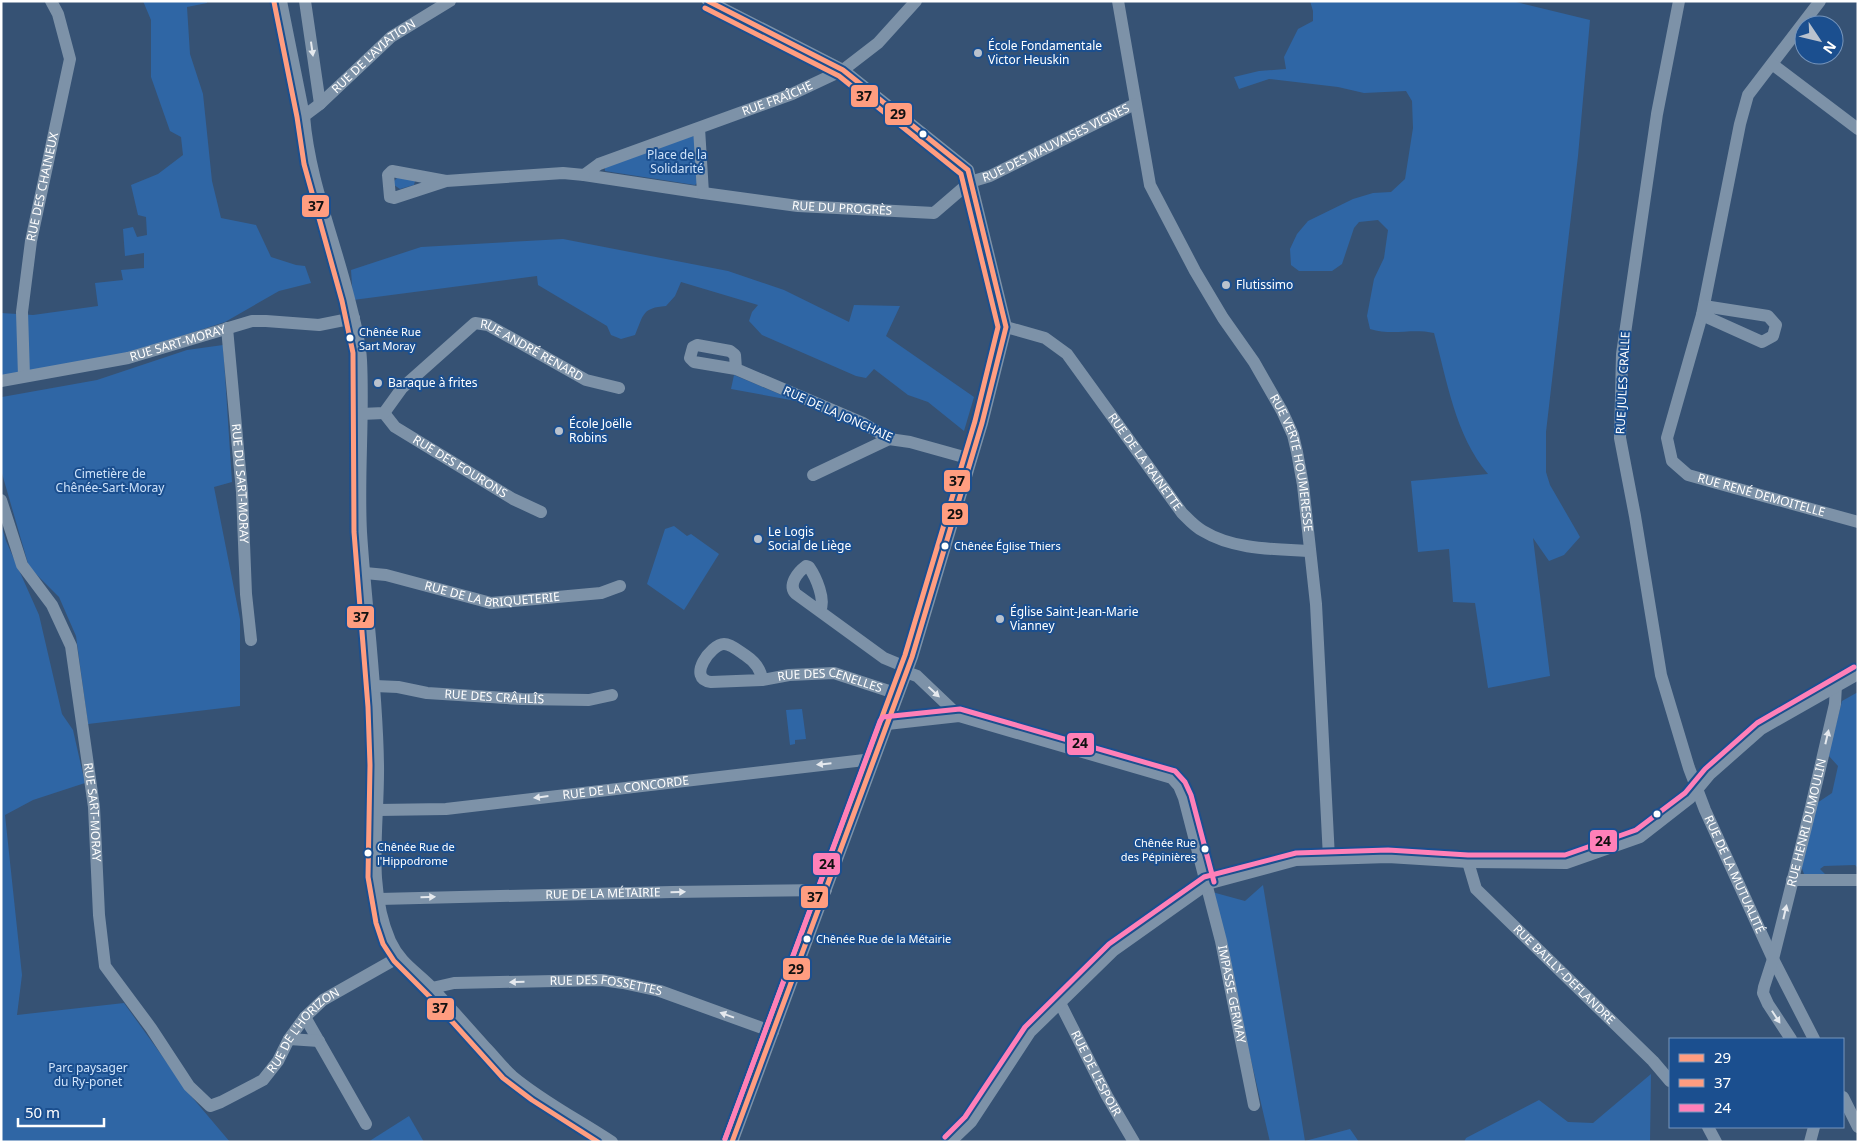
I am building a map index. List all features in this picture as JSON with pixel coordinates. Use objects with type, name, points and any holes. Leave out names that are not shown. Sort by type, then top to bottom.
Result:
[{"type":"street","name":"RUE DES CHAINEUX","points":[[23,372],[22,312],[31,241],[70,58],[58,14],[50,1]]},
{"type":"street","points":[[281,1],[304,116],[305,134],[322,205],[354,318],[361,359],[361,532],[375,686],[378,810],[376,848],[379,899],[385,928],[399,957],[432,988],[509,1073],[529,1089],[612,1142]]},
{"type":"street","points":[[305,1],[320,104]]},
{"type":"street","name":"RUE DE L'AVIATION","points":[[304,116],[320,104],[391,37],[450,1]]},
{"type":"street","name":"RUE DES MAUVAISES VIGNES","points":[[708,1],[843,70],[968,170],[970,182],[990,176],[1135,104]]},
{"type":"street","name":"RUE FRAÎCHE","points":[[699,128],[792,94],[843,70],[878,43],[916,1]]},
{"type":"street","name":"RUE VERTE HOUMERESSE","points":[[1118,1],[1150,185],[1195,272],[1223,318],[1254,362],[1282,411],[1293,436],[1303,485],[1310,551],[1320,669],[1329,858]]},
{"type":"street","name":"RUE JULES CRALLE","points":[[1679,1],[1657,114],[1622,354],[1620,438],[1661,675],[1697,790]]},
{"type":"street","name":"RUE RENÉ DEMOITELLE","points":[[1820,1],[1748,95],[1738,133],[1703,311],[1667,438],[1672,461],[1688,475],[1858,522]]},
{"type":"street","points":[[1772,64],[1858,129]]},
{"type":"street","points":[[446,181],[563,173],[703,193],[699,128],[599,164],[584,175]]},
{"type":"street","points":[[732,1142],[907,670],[971,459],[1006,327],[970,182]]},
{"type":"street","name":"RUE DU PROGRÈS","points":[[703,193],[798,206],[934,213],[970,182]]},
{"type":"street","points":[[1703,311],[1768,316],[1776,325],[1773,336],[1762,342],[1703,311]]},
{"type":"street","name":"RUE SART-MORAY","points":[[1,381],[23,372],[128,358],[252,321],[319,325],[354,318]]},
{"type":"street","name":"RUE ANDRÉ RENARD","points":[[384,413],[402,388],[469,326],[475,323],[488,326],[586,380],[619,388]]},
{"type":"street","name":"RUE DE LA RAINETTE","points":[[1006,327],[1045,338],[1066,354],[1182,513],[1201,531],[1225,542],[1268,549],[1310,551]]},
{"type":"street","name":"RUE DU SART-MORAY","points":[[227,328],[242,492],[246,594],[251,640]]},
{"type":"street","name":"RUE DE LA JONCHAIE","points":[[736,369],[863,423],[889,439],[910,442],[971,459]]},
{"type":"street","points":[[361,414],[384,413]]},
{"type":"street","name":"RUE DES FOURONS","points":[[384,413],[395,427],[513,498],[541,512]]},
{"type":"street","points":[[813,475],[889,439]]},
{"type":"street","name":"RUE SART-MORAY","points":[[1,500],[22,565],[52,605],[71,646],[94,807],[99,915],[105,966],[151,1028],[189,1086],[210,1106]]},
{"type":"street","name":"RUE DE LA BRIQUETERIE","points":[[365,573],[386,575],[491,603],[601,593],[620,586]]},
{"type":"street","points":[[820,611],[884,658],[917,676],[959,716]]},
{"type":"street","name":"RUE DES CENELLES","points":[[762,680],[762,673],[754,661],[725,644],[720,644],[711,651],[700,672],[701,677],[706,681],[762,680],[789,675],[834,673],[898,694]]},
{"type":"street","points":[[950,1142],[971,1122],[1030,1032],[1114,950],[1207,884],[1296,860],[1329,858],[1388,857],[1468,862],[1566,863],[1640,837],[1690,798],[1710,774],[1761,728],[1858,674]]},
{"type":"street","name":"RUE HENRI DUMOULIN","points":[[1773,959],[1835,704],[1836,685]]},
{"type":"street","name":"RUE DES CRÂHLÎS","points":[[375,686],[522,699],[589,700],[612,695]]},
{"type":"street","points":[[887,724],[959,716]]},
{"type":"street","name":"IMPASSE GERMAY","points":[[959,716],[1172,778],[1179,786],[1184,798],[1221,941],[1254,1106]]},
{"type":"street","name":"RUE DE LA CONCORDE","points":[[378,810],[446,809],[873,759]]},
{"type":"street","name":"RUE DE LA MUTUALITÉ","points":[[1697,790],[1773,959],[1813,1038]]},
{"type":"street","name":"RUE BAILLY-DEFLANDRE","points":[[1468,862],[1476,889],[1669,1080]]},
{"type":"street","points":[[1792,880],[1858,880]]},
{"type":"street","name":"RUE DE LA MÉTAIRIE","points":[[379,899],[826,890]]},
{"type":"street","name":"RUE DE L'HORIZON","points":[[210,1106],[262,1080],[278,1061],[289,1039],[305,1017],[323,1000],[399,957]]},
{"type":"street","points":[[1773,959],[1763,994],[1790,1038]]},
{"type":"street","name":"RUE DES FOSSETTES","points":[[432,988],[454,983],[602,980],[660,991],[772,1032]]},
{"type":"street","name":"RUE DE L'ESPOIR","points":[[1060,1002],[1107,1096],[1134,1142]]},
{"type":"street","points":[[305,1017],[366,1124]]},
{"type":"street","points":[[289,1039],[319,1041]]},
{"type":"street","points":[[1844,1099],[1858,1126]]},
{"type":"street","points":[[1709,1128],[1716,1142]]},
{"type":"street","points":[[1810,1142],[1814,1128]]},
{"type":"green space","points":[[143,1],[207,1],[207,3],[187,7],[190,54],[203,94],[212,181],[221,218],[256,225],[271,257],[305,266],[311,283],[279,291],[225,322],[126,354],[1,376],[1,313],[33,315],[98,306],[95,283],[123,280],[121,270],[144,268],[144,253],[125,256],[123,229],[133,227],[137,237],[147,235],[146,217],[138,215],[131,185],[158,174],[183,155],[181,137],[170,131],[151,77],[151,20]]},
{"type":"green space","points":[[1310,1],[1512,1],[1590,20],[1578,156],[1546,432],[1546,472],[1550,485],[1580,537],[1564,555],[1549,561],[1533,538],[1550,676],[1488,688],[1475,603],[1453,602],[1449,549],[1418,552],[1411,481],[1488,474],[1467,442],[1460,425],[1434,333],[1418,331],[1386,332],[1370,329],[1367,316],[1374,279],[1384,258],[1388,230],[1378,220],[1359,222],[1354,228],[1342,264],[1332,271],[1299,271],[1291,265],[1290,249],[1297,234],[1308,221],[1353,199],[1373,193],[1391,192],[1405,179],[1413,128],[1412,101],[1406,91],[1364,93],[1338,87],[1269,79],[1239,89],[1234,77],[1259,71],[1286,69],[1284,57],[1298,29],[1313,21]]},
{"type":"green space","name":"Place de la Solidarité","points":[[692,136],[696,137],[698,182],[695,185],[605,171],[605,167]]},
{"type":"green space","points":[[398,177],[415,181],[414,185],[400,189],[394,185],[394,181]]},
{"type":"green space","points":[[563,239],[728,271],[784,290],[849,322],[854,305],[900,306],[886,336],[974,397],[964,431],[928,402],[908,395],[874,369],[866,378],[856,376],[762,335],[749,321],[752,312],[758,305],[681,282],[675,296],[666,306],[652,308],[645,313],[635,335],[621,339],[611,335],[607,326],[538,285],[537,276],[353,300],[351,270],[421,247]]},
{"type":"green space","name":"Cimetière de Chênée-Sart-Moray","points":[[223,345],[232,482],[214,487],[240,619],[240,706],[88,724],[76,636],[59,597],[29,567],[1,470],[1,399],[2,397],[97,380],[187,350]]},
{"type":"green space","points":[[734,375],[796,401],[731,389]]},
{"type":"green space","name":"Parc paysager du Ry-ponet","points":[[1,524],[6,541],[39,615],[62,714],[73,730],[85,783],[33,800],[5,815],[22,975],[17,1015],[124,1003],[191,1096],[230,1142],[1,1142]]},
{"type":"green space","points":[[674,526],[687,536],[691,534],[719,554],[684,610],[647,584],[665,529]]},
{"type":"green space","points":[[1858,692],[1858,868],[1855,865],[1824,866],[1820,869],[1827,876],[1804,874],[1801,866],[1817,803],[1832,793],[1838,766],[1828,755],[1842,701]]},
{"type":"green space","points":[[802,709],[806,739],[795,740],[795,744],[790,745],[786,710]]},
{"type":"green space","points":[[1263,885],[1305,1141],[1350,1129],[1359,1142],[1270,1142],[1212,892],[1245,901]]},
{"type":"green space","points":[[1651,1074],[1650,1142],[1464,1142],[1466,1138],[1539,1100],[1568,1122],[1593,1123]]},
{"type":"green space","points":[[409,1116],[424,1142],[368,1142]]},
{"type":"transit line","name":"29","points":[[708,1],[843,70],[968,170],[1006,327],[982,423],[912,657],[732,1142]]},
{"type":"transit line","name":"37","points":[[274,2],[297,117],[304,164],[342,301],[353,353],[354,532],[368,707],[370,765],[368,877],[376,923],[383,944],[394,961],[429,996],[503,1078],[532,1100],[598,1142]]},
{"type":"transit line","name":"37","points":[[705,8],[839,76],[961,174],[998,327],[975,421],[905,655],[725,1139]]},
{"type":"transit line","name":"24","points":[[945,1137],[965,1117],[1025,1027],[1109,944],[1204,877],[1296,853],[1388,850],[1468,855],[1565,855],[1636,830],[1685,793],[1705,769],[1757,723],[1854,667]]},
{"type":"transit line","name":"24","points":[[725,1139],[883,717],[960,709],[1175,771],[1185,782],[1191,795],[1214,882]]},
{"type":"place","name":"École Fondamentale Victor Heuskin","points":[[978,53]]},
{"type":"place","name":"Flutissimo","points":[[1226,285]]},
{"type":"place","name":"Chênée Rue Sart Moray","points":[[350,338]]},
{"type":"place","name":"Baraque à frites","points":[[378,383]]},
{"type":"place","name":"École Joëlle Robins","points":[[559,431]]},
{"type":"place","name":"Le Logis Social de Liège","points":[[758,539]]},
{"type":"place","name":"Chênée Église Thiers","points":[[945,546]]},
{"type":"place","name":"Église Saint-Jean-Marie Vianney","points":[[1000,619]]},
{"type":"place","name":"Chênée Rue des Pépinières","points":[[1205,849]]},
{"type":"place","name":"Chênée Rue de l'Hippodrome","points":[[368,853]]},
{"type":"place","name":"Chênée Rue de la Métairie","points":[[807,939]]}]
